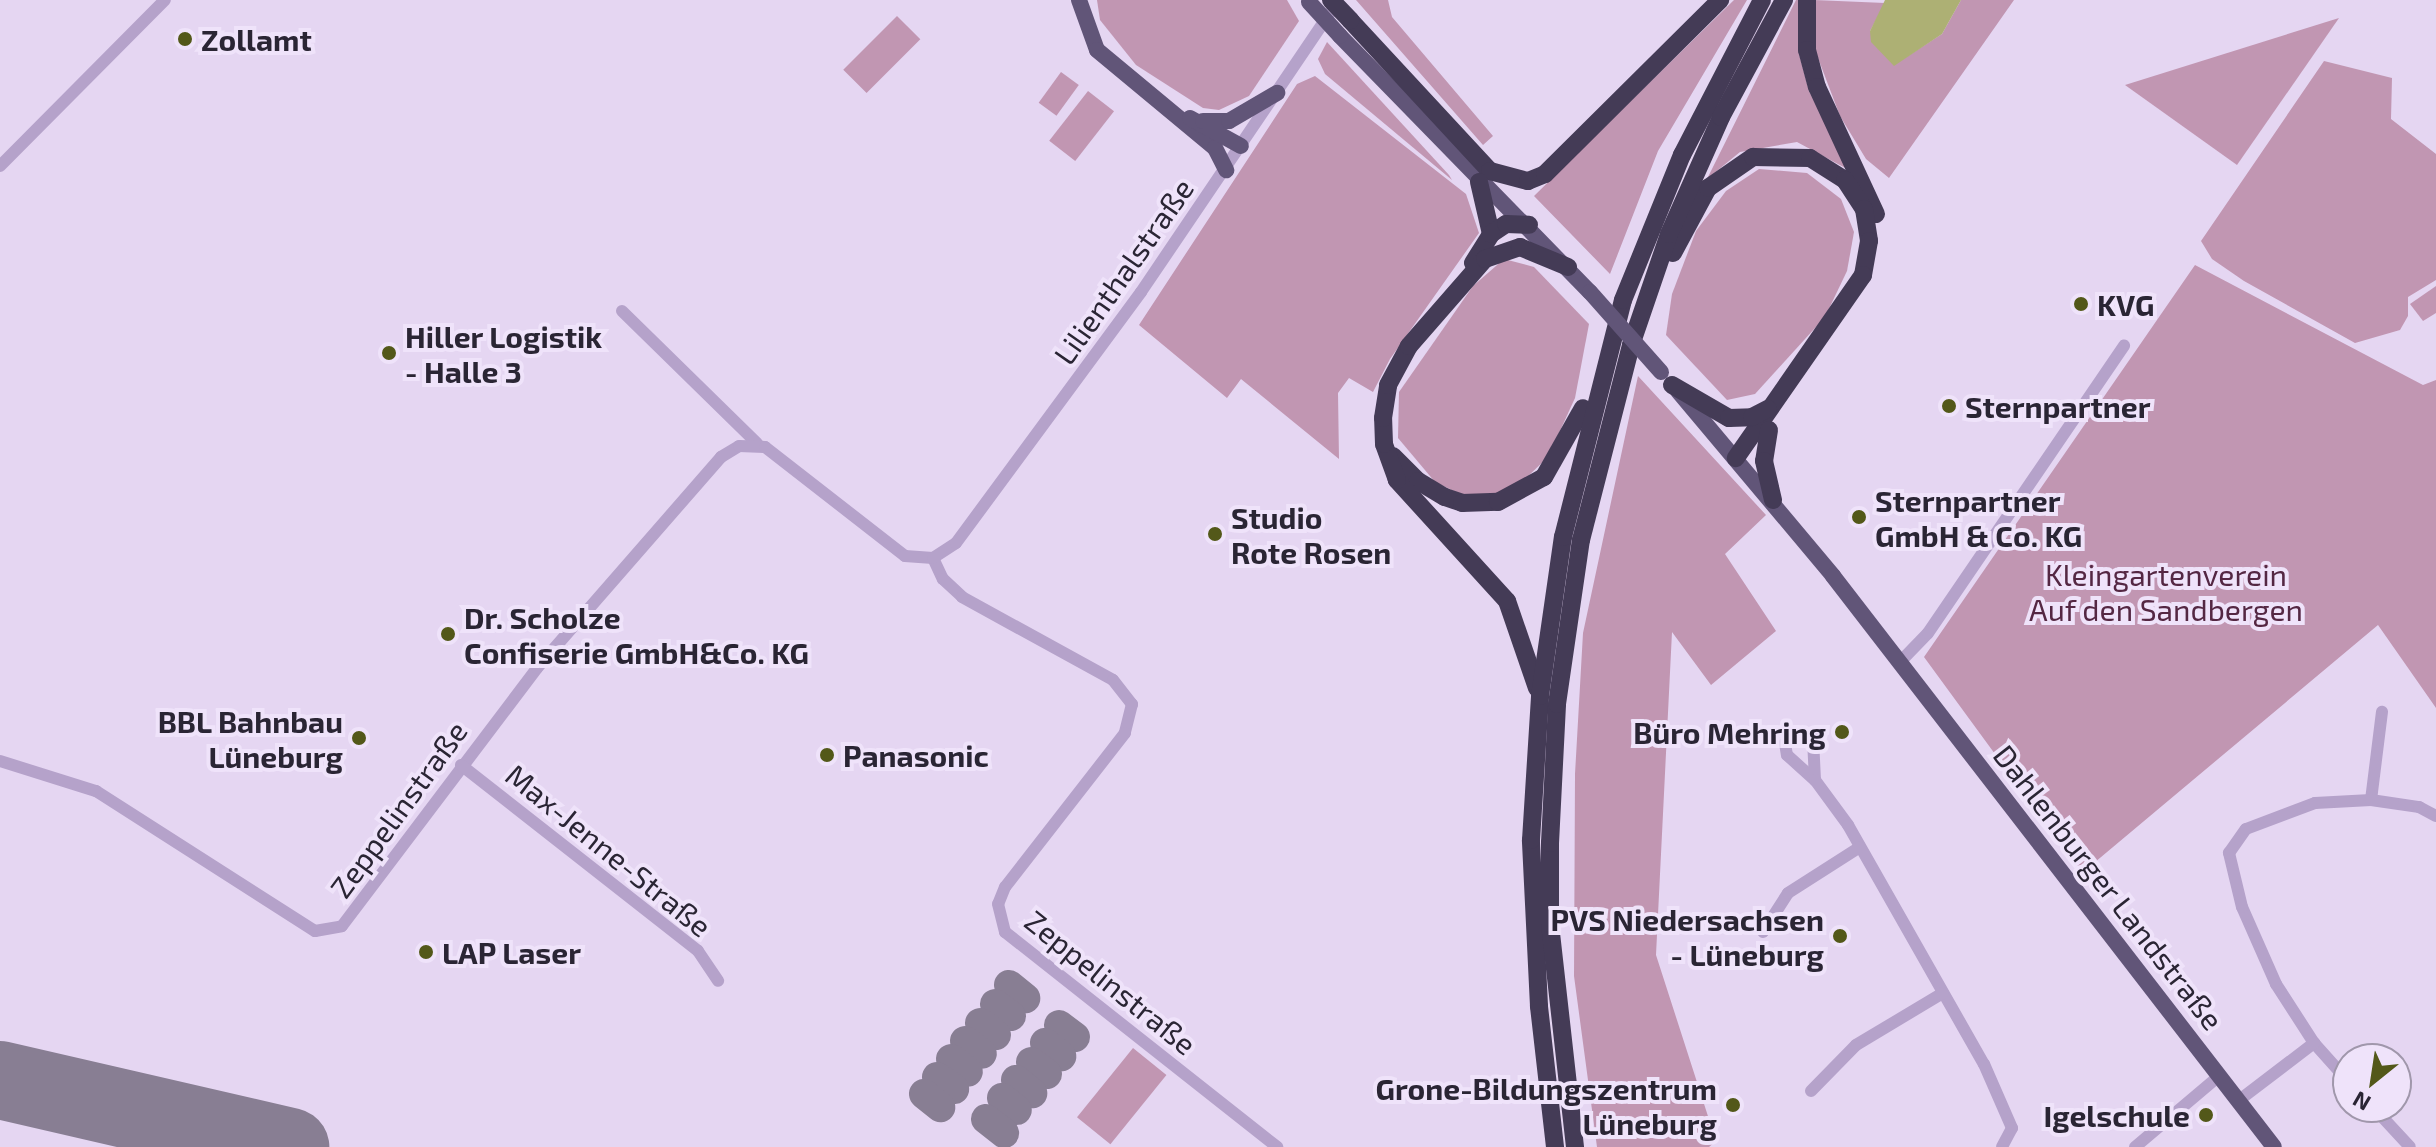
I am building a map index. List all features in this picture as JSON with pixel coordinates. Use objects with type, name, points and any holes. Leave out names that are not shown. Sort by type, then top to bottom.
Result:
[{"type":"highway","points":[[1331,0],[1345,28],[1484,176],[1491,234]]},
{"type":"highway","points":[[1484,176],[1514,181],[1545,174],[1720,0]]},
{"type":"highway","points":[[1555,1147],[1532,924],[1540,696],[1563,537],[1602,370],[1623,300],[1682,155],[1762,0]]},
{"type":"highway","points":[[1575,1147],[1550,924],[1554,739],[1584,527],[1641,313],[1699,164],[1784,0]]},
{"type":"highway","points":[[1736,458],[1769,430],[1858,299],[1878,241],[1868,188],[1817,87],[1807,50],[1807,0]]},
{"type":"highway","points":[[1641,313],[1698,203],[1720,176],[1735,165],[1770,154],[1810,158],[1830,168],[1864,209],[1868,256],[1852,295],[1736,458]]},
{"type":"highway","points":[[1464,279],[1491,234],[1506,224],[1529,225]]},
{"type":"highway","points":[[1540,696],[1507,601],[1475,560],[1409,499],[1384,444],[1388,385],[1409,346],[1464,279],[1485,259],[1509,248],[1545,255],[1568,267]]},
{"type":"highway","points":[[1384,444],[1407,472],[1445,497],[1480,504],[1514,497],[1555,462],[1602,370]]},
{"type":"highway","points":[[1666,378],[1729,418],[1752,417],[1777,402]]},
{"type":"highway","points":[[1769,430],[1764,461],[1776,504]]},
{"type":"main road","points":[[1079,0],[1097,50],[1215,148],[1226,170]]},
{"type":"main road","points":[[1308,1],[1345,28]]},
{"type":"main road","points":[[1193,119],[1229,121],[1277,93]]},
{"type":"main road","points":[[1154,98],[1241,146]]},
{"type":"main road","name":"Dahlenburger Landstraße","points":[[1484,176],[1776,504],[2274,1147]]},
{"type":"street","points":[[0,166],[165,0]]},
{"type":"street","name":"Lilienthalstraße","points":[[933,558],[956,543],[1005,480],[1226,170],[1338,0]]},
{"type":"street","points":[[622,311],[757,443],[893,549],[915,560],[933,558]]},
{"type":"street","points":[[1900,662],[1936,621],[2124,346]]},
{"type":"street","name":"Zeppelinstraße","points":[[0,761],[96,791],[315,931],[342,926],[353,916],[461,765],[584,610],[721,457],[757,443]]},
{"type":"street","name":"Zeppelinstraße","points":[[933,558],[943,579],[962,597],[1113,680],[1132,704],[1125,733],[1000,895],[999,916],[1005,932],[1277,1147]]},
{"type":"street","points":[[2371,800],[2382,712]]},
{"type":"street","name":"Max-Jenne-Straße","points":[[461,765],[698,951],[718,981]]},
{"type":"street","points":[[1815,780],[1860,847],[2004,1103],[2012,1128],[2002,1147]]},
{"type":"street","points":[[2332,1063],[2314,1043],[2261,954],[2242,907],[2229,853],[2246,829],[2278,814],[2315,803],[2371,800],[2419,807],[2436,816]]},
{"type":"street","points":[[1763,932],[1788,893],[1860,847]]},
{"type":"street","points":[[1811,1091],[1856,1045],[1943,993]]},
{"type":"street","points":[[2238,1101],[2314,1043]]},
{"type":"street","points":[[2135,1147],[2219,1076]]},
{"type":"street","points":[[2388,1123],[2410,1147]]},
{"type":"green space","points":[[1097,0],[1287,0],[1299,21],[1249,96],[1219,110],[1203,108],[1136,65],[1100,20]]},
{"type":"green space","points":[[1356,0],[1388,0],[1392,17],[1493,136],[1483,145]]},
{"type":"green space","points":[[1734,0],[1747,0],[1658,151],[1610,274],[1534,196]]},
{"type":"green space","points":[[1796,0],[1801,0],[1798,50],[1809,91],[1851,171],[1797,142],[1740,152],[1707,179]]},
{"type":"green space","points":[[1814,0],[1885,3],[1870,31],[1894,65],[1942,34],[1961,0],[2014,0],[1889,178],[1866,159],[1840,116],[1815,50]]},
{"type":"green space","points":[[897,16],[920,39],[867,93],[843,70]]},
{"type":"green space","points":[[2339,18],[2237,165],[2125,85]]},
{"type":"green space","points":[[1327,42],[1452,180],[1325,74],[1318,59]]},
{"type":"green space","points":[[2324,61],[2392,78],[2391,119],[2436,154],[2436,280],[2408,297],[2408,316],[2400,330],[2355,343],[2244,281],[2212,259],[2201,241]]},
{"type":"green space","points":[[1061,72],[1079,85],[1056,116],[1039,103]]},
{"type":"green space","points":[[1315,76],[1466,194],[1479,233],[1390,359],[1373,392],[1349,378],[1338,393],[1339,459],[1241,379],[1227,398],[1139,325],[1297,84]]},
{"type":"green space","points":[[1088,91],[1114,111],[1075,161],[1049,141]]},
{"type":"green space","points":[[1759,169],[1807,173],[1841,199],[1854,232],[1847,271],[1825,317],[1755,394],[1727,400],[1666,335],[1672,294],[1696,231],[1726,191]]},
{"type":"green space","points":[[1504,259],[1534,267],[1589,324],[1575,398],[1548,457],[1524,480],[1498,493],[1464,496],[1435,482],[1398,438],[1399,392],[1473,286]]},
{"type":"green space","name":"Kleingartenverein Auf den Sandbergen","points":[[2195,265],[2423,385],[2436,380],[2436,708],[2378,625],[2082,873],[1924,657]]},
{"type":"green space","points":[[2436,286],[2436,313],[2423,321],[2410,304]]},
{"type":"green space","points":[[1638,376],[1766,515],[1725,554],[1776,631],[1711,685],[1672,632],[1656,955],[1716,1141],[1709,1147],[1597,1147],[1574,976],[1575,774],[1583,633]]},
{"type":"green space","points":[[1133,1048],[1166,1075],[1110,1144],[1077,1117]]},
{"type":"shaded area","points":[[1885,0],[1961,0],[1942,34],[1894,66],[1871,42],[1870,31]]},
{"type":"taxiway","points":[[1009,985],[1025,998]]},
{"type":"taxiway","points":[[995,1004],[1011,1016]]},
{"type":"taxiway","points":[[980,1023],[996,1035]]},
{"type":"taxiway","points":[[1059,1025],[1075,1037]]},
{"type":"taxiway","points":[[965,1041],[982,1054]]},
{"type":"taxiway","points":[[1045,1043],[1061,1056]]},
{"type":"taxiway","points":[[951,1059],[968,1072]]},
{"type":"taxiway","points":[[1031,1062],[1047,1074]]},
{"type":"taxiway","points":[[937,1077],[954,1089]]},
{"type":"taxiway","points":[[1016,1080],[1032,1093]]},
{"type":"taxiway","points":[[924,1094],[940,1107]]},
{"type":"taxiway","points":[[1002,1098],[1017,1110]]},
{"type":"taxiway","points":[[986,1119],[1004,1133]]},
{"type":"runway","points":[[0,1080],[290,1147]]},
{"type":"place","name":"Zollamt","points":[[185,39]]},
{"type":"place","name":"KVG","points":[[2081,304]]},
{"type":"place","name":"Hiller Logistik - Halle 3","points":[[389,353]]},
{"type":"place","name":"Sternpartner","points":[[1949,406]]},
{"type":"place","name":"Sternpartner GmbH & Co. KG","points":[[1859,517]]},
{"type":"place","name":"Studio Rote Rosen","points":[[1215,534]]},
{"type":"place","name":"Dr. Scholze Confiserie GmbH&Co. KG","points":[[448,634]]},
{"type":"place","name":"Büro Mehring","points":[[1842,732]]},
{"type":"place","name":"BBL Bahnbau Lüneburg","points":[[359,738]]},
{"type":"place","name":"Panasonic","points":[[827,755]]},
{"type":"place","name":"PVS Niedersachsen - Lüneburg","points":[[1840,936]]},
{"type":"place","name":"LAP Laser","points":[[426,952]]},
{"type":"place","name":"Grone-Bildungszentrum Lüneburg","points":[[1733,1105]]},
{"type":"place","name":"Igelschule","points":[[2206,1115]]}]
